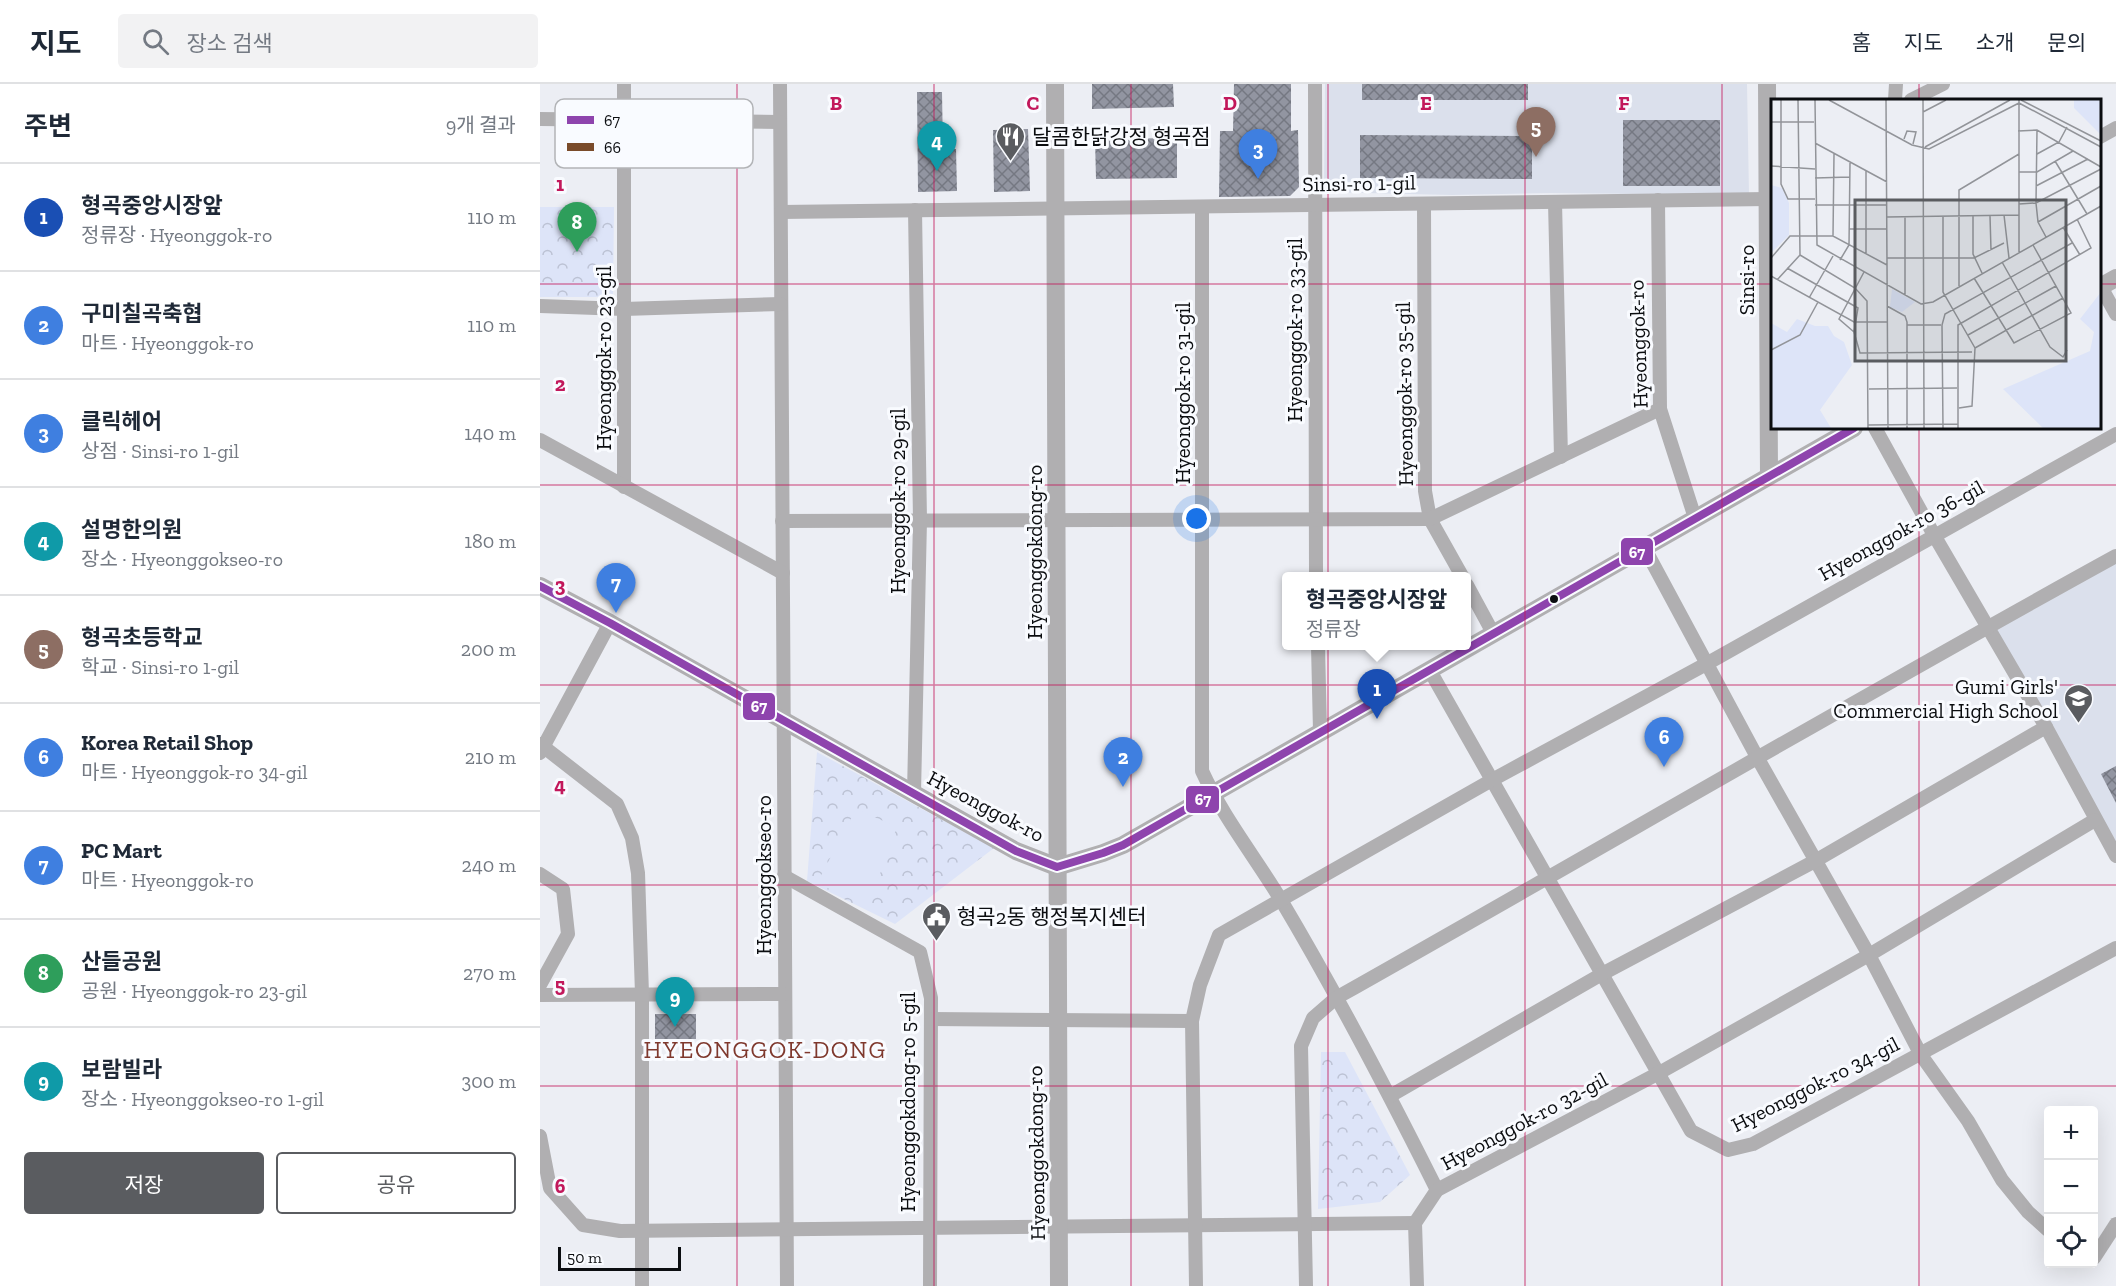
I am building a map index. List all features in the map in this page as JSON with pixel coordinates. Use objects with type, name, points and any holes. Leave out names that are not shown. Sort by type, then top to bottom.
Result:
[{"type":"street","name":"Hyeonggokseo-ro","points":[[780,84],[787,1286]]},
{"type":"street","name":"Hyeonggokdong-ro","points":[[1055,84],[1059,1286]]},
{"type":"street","name":"Hyeonggok-ro 33-gil","points":[[1315,84],[1317,572]]},
{"type":"street","name":"Sinsi-ro","points":[[1767,84],[1770,113],[1769,476]]},
{"type":"street","points":[[1895,99],[1896,84]]},
{"type":"street","points":[[1913,99],[1943,84]]},
{"type":"street","points":[[540,119],[555,119]]},
{"type":"street","points":[[753,122],[780,122]]},
{"type":"street","points":[[2101,136],[2116,128]]},
{"type":"street","name":"Hyeonggok-ro 23-gil","points":[[624,168],[624,487]]},
{"type":"street","name":"Sinsi-ro 1-gil","points":[[1055,208],[1768,199]]},
{"type":"street","name":"Hyeonggok-ro","points":[[1658,200],[1660,409],[1695,518]]},
{"type":"street","points":[[1555,202],[1561,457]]},
{"type":"street","name":"Hyeonggok-ro 35-gil","points":[[1424,204],[1425,491],[1430,519],[1460,572]]},
{"type":"street","name":"Hyeonggok-ro 31-gil","points":[[1202,207],[1203,771],[1212,793]]},
{"type":"street","points":[[781,212],[1055,208]]},
{"type":"street","name":"Hyeonggok-ro 29-gil","points":[[914,793],[920,520],[915,210]]},
{"type":"street","points":[[2105,284],[2116,314]]},
{"type":"street","points":[[540,306],[624,309],[781,304]]},
{"type":"street","points":[[782,521],[1430,519],[1660,409]]},
{"type":"street","name":"Hyeonggok-ro","points":[[1471,645],[1852,429]]},
{"type":"street","points":[[1876,429],[1934,535],[2046,727],[2116,856]]},
{"type":"street","name":"Hyeonggok-ro 36-gil","points":[[1707,663],[2116,434]]},
{"type":"street","points":[[540,440],[783,573]]},
{"type":"street","points":[[1644,547],[1757,757],[1869,955],[1921,1055],[1968,1121],[2002,1180],[2028,1212],[2044,1226]]},
{"type":"street","points":[[1306,1286],[1301,1046],[1313,1018],[1336,998],[1548,879],[1757,757],[2116,556]]},
{"type":"street","name":"Hyeonggok-ro","points":[[540,586],[1016,851],[1057,867],[1123,845],[1463,650]]},
{"type":"street","points":[[1471,592],[1493,633]]},
{"type":"street","points":[[610,623],[541,748],[617,804],[632,838],[638,873],[642,994],[642,1286]]},
{"type":"street","points":[[1318,650],[1320,731]]},
{"type":"street","points":[[1196,1286],[1192,1021],[1200,985],[1219,935],[1492,780],[1707,663]]},
{"type":"street","name":"Hyeonggok-ro 34-gil","points":[[1429,669],[1691,1131],[1728,1150],[1754,1144],[1921,1055]]},
{"type":"street","points":[[1390,1096],[1602,974],[1815,861],[2046,727]]},
{"type":"street","name":"Hyeonggok-ro 32-gil","points":[[1212,793],[1281,900],[1390,1096],[1437,1190],[1659,1073]]},
{"type":"street","points":[[1659,1073],[1869,955],[2095,820]]},
{"type":"street","points":[[540,874],[563,889],[568,934],[540,985]]},
{"type":"street","name":"Hyeonggokdong-ro 5-gil","points":[[784,876],[920,952],[931,998],[932,1019],[929,1228]]},
{"type":"street","points":[[1921,1055],[2116,948]]},
{"type":"street","points":[[540,995],[785,994]]},
{"type":"street","points":[[932,1019],[1192,1021]]},
{"type":"street","points":[[540,1136],[550,1188],[583,1225],[620,1231],[786,1229]]},
{"type":"street","points":[[1417,1286],[1415,1223],[1437,1190]]},
{"type":"street","name":"Hyeonggokdong-ro 5-gil","points":[[786,1229],[1415,1223]]},
{"type":"street","points":[[2098,1252],[2116,1224]]},
{"type":"street","points":[[929,1228],[930,1286]]},
{"type":"shaded area","points":[[1325,84],[1747,84],[1749,195],[1550,193],[1452,195],[1324,192]]},
{"type":"shaded area","name":"Gumi Girls' Commercial High School","points":[[2116,556],[2116,856],[1987,627]]},
{"type":"green space","points":[[540,207],[614,207],[613,297],[540,297]]},
{"type":"green space","points":[[817,752],[994,848],[895,924],[807,881]]},
{"type":"green space","points":[[856,809],[897,827],[868,907],[817,883]]},
{"type":"green space","points":[[1321,1052],[1345,1052],[1410,1175],[1380,1202],[1318,1209]]},
{"type":"building","points":[[1092,84],[1173,84],[1174,107],[1092,109]]},
{"type":"building","points":[[1234,84],[1291,84],[1291,131],[1298,130],[1299,187],[1290,196],[1219,197],[1220,131],[1233,131]]},
{"type":"building","points":[[1362,84],[1528,84],[1528,100],[1362,100]]},
{"type":"building","points":[[917,92],[942,92],[943,150],[956,149],[957,191],[918,192]]},
{"type":"building","points":[[1623,120],[1720,120],[1720,186],[1623,186]]},
{"type":"building","name":"달콤한닭강정 형곡점","points":[[1028,129],[1030,191],[994,192],[993,130]]},
{"type":"building","points":[[1360,135],[1532,136],[1532,179],[1360,178]]},
{"type":"building","points":[[1177,138],[1177,178],[1096,179],[1095,139]]},
{"type":"building","points":[[2116,766],[2116,803],[2101,774]]},
{"type":"building","points":[[655,1014],[696,1014],[696,1039],[655,1039]]},
{"type":"transit line","name":"67","points":[[1471,646],[1852,429]]},
{"type":"transit line","name":"67","points":[[540,586],[1016,851],[1057,867],[1123,845],[1465,650]]},
{"type":"place","name":"형곡초등학교","points":[[1536,157]]},
{"type":"place","name":"달콤한닭강정 형곡점","points":[[1011,162]]},
{"type":"place","name":"설명한의원","points":[[937,171]]},
{"type":"place","name":"클릭헤어","points":[[1258,179]]},
{"type":"place","name":"산들공원","points":[[577,252]]},
{"type":"place","name":"PC Mart","points":[[616,613]]},
{"type":"place","name":"형곡중앙시장앞","points":[[1377,719]]},
{"type":"place","name":"Gumi Girls' Commercial High School","points":[[2079,724]]},
{"type":"place","name":"Korea Retail Shop","points":[[1664,767]]},
{"type":"place","name":"구미칠곡축협","points":[[1123,787]]},
{"type":"place","name":"형곡2동 행정복지센터","points":[[936,942]]},
{"type":"place","name":"보람빌라","points":[[675,1027]]},
{"type":"district","name":"HYEONGGOK-DONG","points":[[765,1049]]}]
